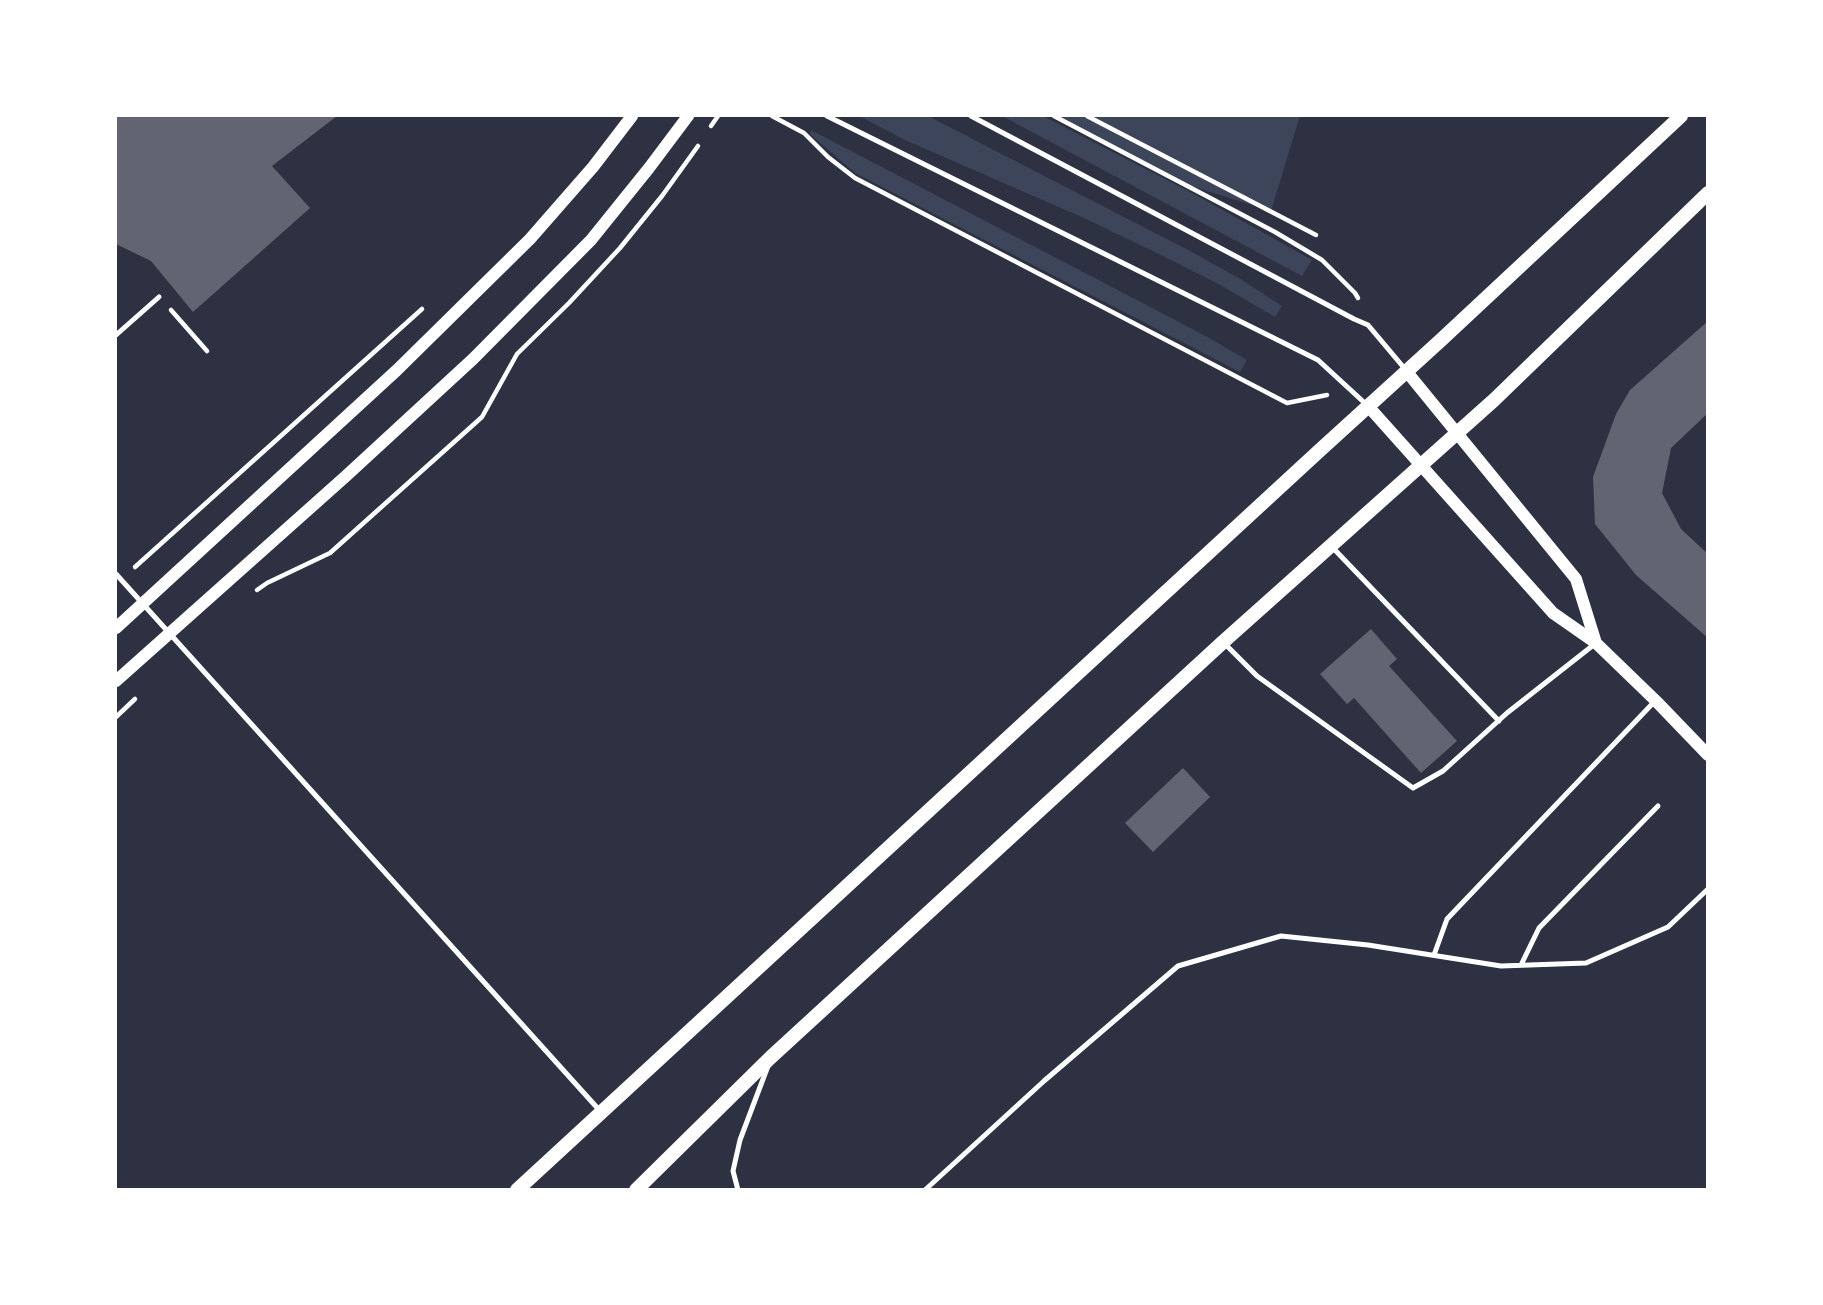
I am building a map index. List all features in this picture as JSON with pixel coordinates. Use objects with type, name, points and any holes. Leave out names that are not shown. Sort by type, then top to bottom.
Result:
[{"type":"main road","points":[[517,1189],[1407,372],[1681,116]]},
{"type":"main road","points":[[636,1189],[770,1058],[1223,642],[1494,400],[1707,193]]},
{"type":"street","points":[[116,628],[397,370],[530,239],[593,167],[632,116]]},
{"type":"street","points":[[116,681],[473,359],[591,240],[688,116]]},
{"type":"street","points":[[1407,372],[1576,579],[1597,643]]},
{"type":"street","points":[[1368,406],[1553,613],[1597,643],[1707,755]]},
{"type":"lane","points":[[827,116],[1318,360],[1368,406]]},
{"type":"lane","points":[[971,116],[1368,325],[1407,372]]},
{"type":"lane","points":[[116,335],[159,296]]},
{"type":"lane","points":[[1331,546],[1499,721]]},
{"type":"lane","points":[[116,573],[601,1112]]},
{"type":"lane","points":[[1223,642],[1257,676],[1413,788],[1443,771],[1499,721],[1597,643]]},
{"type":"lane","points":[[1434,955],[1447,919],[1656,701]]},
{"type":"lane","points":[[1521,965],[1539,928],[1658,806]]},
{"type":"lane","points":[[925,1189],[1044,1081],[1178,966],[1281,936],[1368,945],[1501,966],[1586,963],[1668,927],[1707,888]]},
{"type":"lane","points":[[738,1189],[733,1171],[740,1140],[770,1058]]},
{"type":"path","points":[[257,590],[330,553],[482,416],[517,354],[620,248],[690,159],[718,116]]},
{"type":"path","points":[[772,116],[804,133],[828,157],[855,178],[1287,403],[1351,390]]},
{"type":"path","points":[[1054,116],[1322,260],[1355,293],[1368,325]]},
{"type":"path","points":[[1087,116],[1317,235]]},
{"type":"path","points":[[121,579],[429,303]]},
{"type":"path","points":[[178,320],[208,351]]},
{"type":"shaded area","points":[[859,116],[928,116],[1194,253],[1282,306],[1275,317],[1165,257],[1086,219],[905,140]]},
{"type":"shaded area","points":[[1002,116],[1043,116],[1196,195],[1312,260],[1302,276]]},
{"type":"shaded area","points":[[1049,116],[1300,116],[1271,211],[1169,179]]},
{"type":"shaded area","points":[[811,130],[1247,360],[1240,372],[855,173],[810,134]]},
{"type":"building","points":[[116,116],[337,116],[272,166],[310,208],[193,312],[151,261],[116,244]]},
{"type":"building","points":[[1708,321],[1708,413],[1671,448],[1662,493],[1681,529],[1708,554],[1708,638],[1636,575],[1595,524],[1593,477],[1616,414],[1630,390]]},
{"type":"building","points":[[1371,629],[1397,659],[1389,666],[1457,741],[1421,773],[1354,698],[1347,704],[1320,674]]},
{"type":"building","points":[[1183,768],[1210,797],[1153,852],[1125,823]]}]
